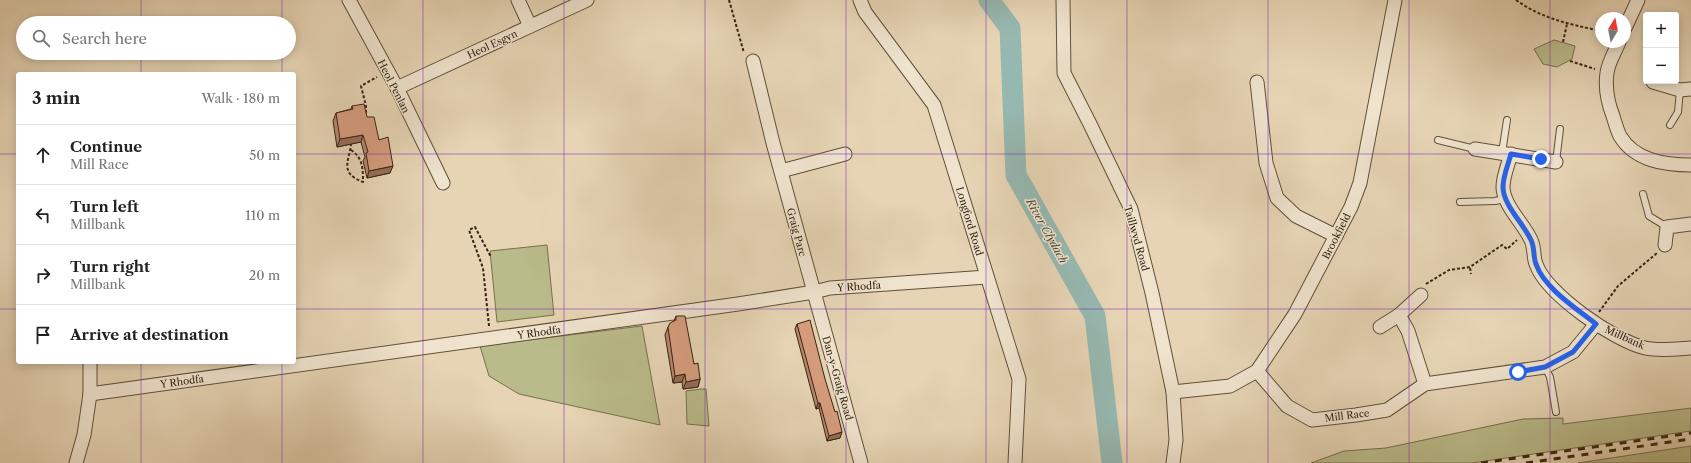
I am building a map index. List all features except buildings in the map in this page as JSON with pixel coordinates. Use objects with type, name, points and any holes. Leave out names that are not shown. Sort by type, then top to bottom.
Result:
[{"type":"street","name":"Heol Penlan","points":[[349,0],[397,88],[440,178]]},
{"type":"street","points":[[518,0],[530,26]]},
{"type":"street","name":"Heol Esgyn","points":[[397,88],[587,0]]},
{"type":"street","name":"Longford Road","points":[[860,0],[864,12],[934,105],[1019,379],[1015,463]]},
{"type":"street","name":"Taillwyd Road","points":[[1063,0],[1064,73],[1131,209],[1152,293],[1173,392],[1176,440],[1173,463]]},
{"type":"street","name":"Brookfield","points":[[1173,392],[1230,386],[1257,371],[1295,314],[1351,207],[1360,183],[1395,0]]},
{"type":"street","points":[[1631,15],[1638,0]]},
{"type":"street","points":[[1616,48],[1606,73],[1607,94],[1610,109],[1621,136],[1625,142],[1642,155],[1655,162],[1670,165],[1691,165]]},
{"type":"street","name":"Graig Parc","points":[[753,62],[814,292]]},
{"type":"street","points":[[1257,82],[1266,162],[1277,198],[1296,216],[1336,236]]},
{"type":"street","points":[[1661,84],[1685,90]]},
{"type":"street","points":[[1475,148],[1556,162]]},
{"type":"street","points":[[781,171],[845,154]]},
{"type":"street","points":[[1505,199],[1503,188],[1506,154]]},
{"type":"street","name":"Millbank","points":[[1505,199],[1532,242],[1536,264],[1544,277],[1552,288],[1594,323],[1625,340],[1645,348],[1667,350],[1691,348]]},
{"type":"street","points":[[1665,246],[1667,227],[1691,224]]},
{"type":"street","name":"Y Rhodfa","points":[[90,394],[490,338],[705,313],[830,288],[987,277]]},
{"type":"street","name":"Dan-y-Graig Road","points":[[814,292],[861,463]]},
{"type":"street","points":[[1380,327],[1399,315],[1421,295]]},
{"type":"street","points":[[1399,315],[1408,331],[1425,384]]},
{"type":"street","name":"Mill Race","points":[[1257,371],[1288,406],[1312,420],[1356,415],[1386,410],[1425,384],[1467,380],[1545,367],[1573,352],[1594,323]]},
{"type":"street","points":[[76,463],[84,435],[90,394],[90,364]]},
{"type":"lane","points":[[1670,125],[1678,112],[1685,90]]},
{"type":"lane","points":[[1506,120],[1506,154]]},
{"type":"lane","points":[[1556,162],[1560,129]]},
{"type":"lane","points":[[1438,140],[1475,148]]},
{"type":"lane","points":[[1643,194],[1649,216],[1667,227]]},
{"type":"lane","points":[[1460,202],[1495,201],[1505,199]]},
{"type":"lane","points":[[1545,367],[1550,377],[1556,412]]},
{"type":"path","points":[[729,0],[747,63],[753,62]]},
{"type":"path","points":[[1516,0],[1553,20],[1595,30]]},
{"type":"path","points":[[1563,42],[1567,24]]},
{"type":"path","points":[[1570,61],[1606,73]]},
{"type":"path","points":[[365,117],[366,106],[361,86],[376,77],[390,76]]},
{"type":"path","points":[[351,150],[360,158],[363,182],[350,174],[347,162],[348,155],[351,150],[352,140]]},
{"type":"path","points":[[490,338],[484,273],[470,230],[475,227],[491,257]]},
{"type":"path","points":[[1421,295],[1424,285],[1449,270],[1470,267],[1502,245],[1507,249],[1526,231]]},
{"type":"path","points":[[1594,323],[1618,286],[1665,246]]},
{"type":"path","points":[[1470,267],[1471,274]]},
{"type":"green space","points":[[1554,40],[1575,46],[1572,59],[1557,67],[1543,64],[1534,49]]},
{"type":"green space","points":[[547,245],[554,315],[497,322],[490,251]]},
{"type":"green space","points":[[642,326],[660,425],[519,394],[489,376],[480,346]]},
{"type":"green space","points":[[706,389],[709,426],[687,424],[686,391]]},
{"type":"green space","points":[[1691,408],[1691,431],[1472,463],[1311,463],[1344,451],[1386,448],[1523,419],[1563,418],[1563,424]]},
{"type":"green space","points":[[1691,446],[1691,463],[1578,463]]},
{"type":"waterway","name":"River Clydach","points":[[989,0],[1010,28],[1016,175],[1095,316],[1112,463]]},
{"type":"railway","points":[[1481,463],[1691,433]]},
{"type":"railway","points":[[1526,463],[1691,439]]},
{"type":"route","points":[[1518,372],[1545,367],[1573,352],[1596,324],[1552,288],[1536,264],[1532,242],[1505,199],[1503,188],[1511,154],[1541,159]]}]
